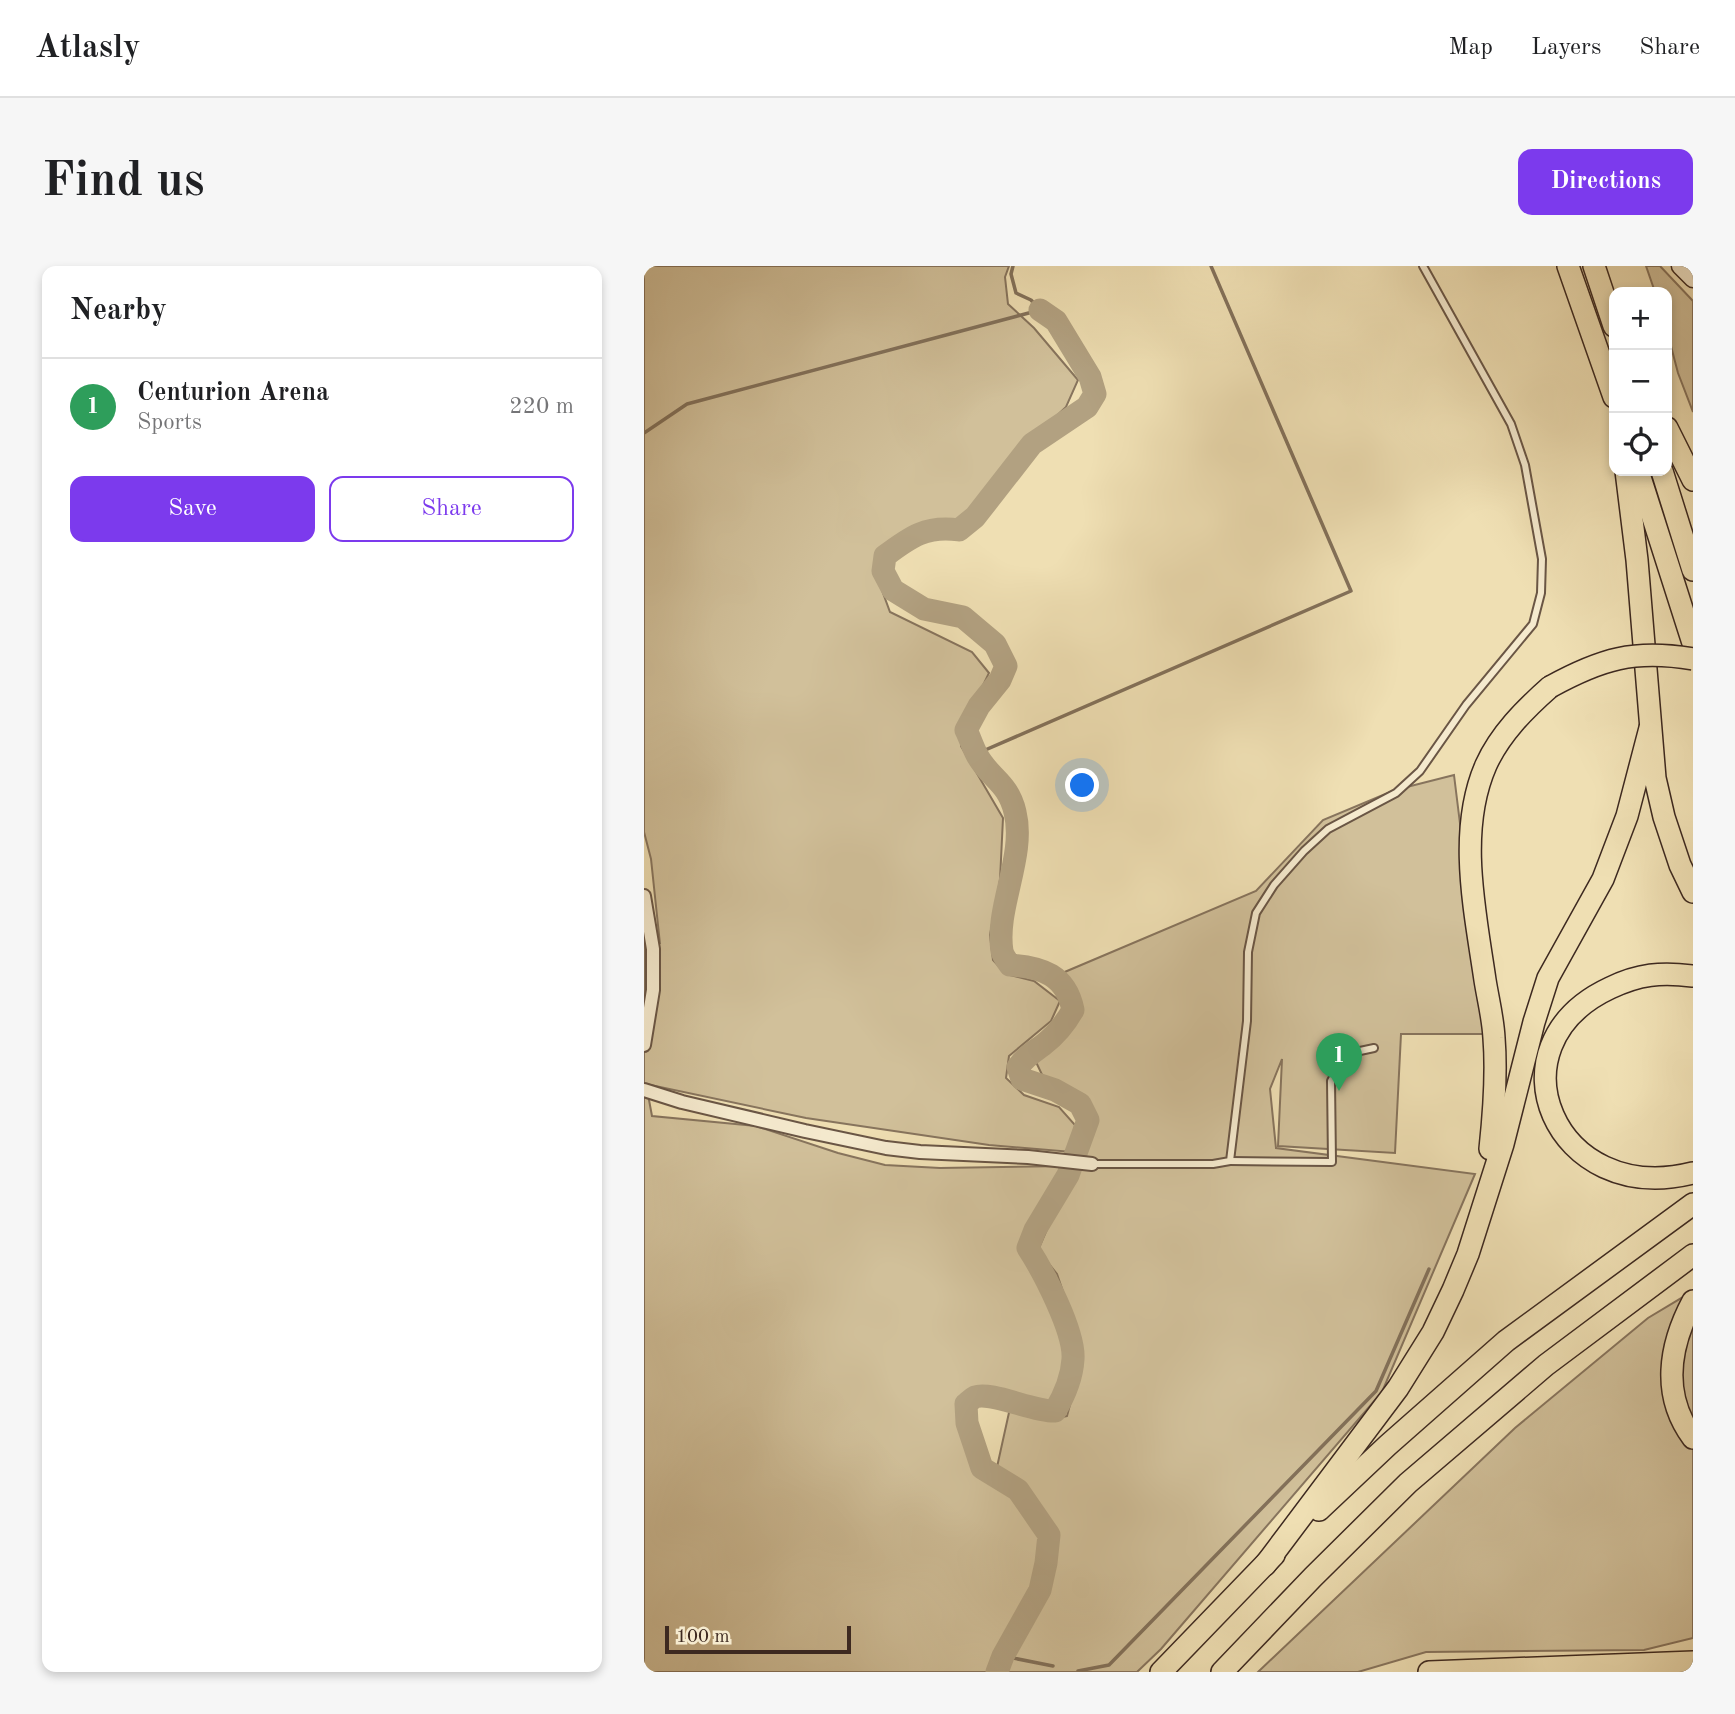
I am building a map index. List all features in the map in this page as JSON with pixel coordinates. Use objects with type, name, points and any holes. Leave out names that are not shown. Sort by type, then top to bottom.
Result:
[{"type":"highway","points":[[1568,266],[1609,383]]},
{"type":"highway","points":[[1595,268],[1609,300]]},
{"type":"highway","points":[[1595,268],[1609,311]]},
{"type":"highway","points":[[1672,438],[1693,480]]},
{"type":"highway","points":[[1627,476],[1645,643],[1656,778],[1664,817],[1680,865],[1693,892]]},
{"type":"highway","points":[[1640,476],[1693,643]]},
{"type":"highway","points":[[1664,476],[1693,570]]},
{"type":"highway","points":[[1485,1200],[1496,1094],[1494,1036],[1475,910],[1472,824],[1486,765],[1505,733],[1527,707],[1550,687],[1583,668],[1646,654],[1693,659]]},
{"type":"highway","points":[[1265,1565],[1398,1388],[1433,1332],[1468,1254],[1503,1144],[1548,978],[1603,878],[1627,816],[1650,728]]},
{"type":"highway","points":[[1693,976],[1666,973],[1626,980],[1593,996],[1563,1024],[1550,1052],[1545,1081],[1549,1107],[1561,1133],[1586,1159],[1614,1172],[1641,1178],[1669,1179],[1693,1173]]},
{"type":"highway","points":[[1161,1672],[1265,1565],[1388,1445],[1506,1341],[1693,1204]]},
{"type":"highway","points":[[1222,1672],[1408,1483],[1546,1365],[1693,1255]]},
{"type":"highway","points":[[1693,1301],[1676,1341],[1671,1370],[1678,1411],[1693,1438]]},
{"type":"highway","points":[[1650,1663],[1693,1653]]},
{"type":"highway","points":[[1429,1672],[1693,1662]]},
{"type":"main road","points":[[1680,266],[1693,279]]},
{"type":"street","points":[[644,896],[653,963],[653,990],[644,1045]]},
{"type":"street","points":[[644,1090],[805,1131],[886,1148],[1092,1164]]},
{"type":"lane","points":[[1230,1161],[1247,1021],[1248,952],[1256,913],[1274,885],[1328,830],[1396,793],[1420,771],[1466,705],[1533,624],[1541,593],[1542,559],[1525,465],[1511,424],[1423,266]]},
{"type":"lane","points":[[1092,1164],[1332,1162],[1331,1081],[1346,1054],[1374,1048]]},
{"type":"shaded area","points":[[644,266],[1009,266],[1005,277],[1008,304],[1034,328],[1078,380],[1066,407],[1034,437],[970,516],[914,531],[879,551],[879,582],[890,612],[972,652],[989,673],[972,708],[961,746],[1003,818],[1000,880],[990,935],[993,960],[1006,974],[1034,981],[1060,1001],[1051,1021],[1009,1056],[1006,1078],[1024,1095],[1059,1107],[1075,1125],[1072,1152],[989,1145],[806,1118],[646,1084],[652,1116],[756,1126],[838,1153],[885,1165],[940,1168],[1067,1166],[1056,1192],[1026,1237],[1020,1252],[1046,1285],[1066,1341],[1070,1364],[1058,1396],[1049,1407],[975,1389],[962,1401],[965,1438],[974,1465],[987,1480],[1016,1495],[1035,1521],[1045,1545],[1036,1583],[990,1672],[644,1672],[644,904],[660,944],[651,859],[644,832]]},
{"type":"shaded area","points":[[1646,266],[1660,266],[1693,301],[1693,412],[1672,350],[1672,287],[1653,287]]},
{"type":"shaded area","points":[[1454,775],[1486,1034],[1401,1034],[1395,1153],[1278,1146],[1282,1059],[1270,1089],[1276,1148],[1475,1174],[1382,1392],[1161,1649],[1137,1672],[1005,1672],[1041,1603],[1055,1565],[1057,1533],[1024,1484],[997,1467],[1010,1408],[1038,1418],[1067,1416],[1082,1360],[1076,1330],[1057,1274],[1038,1250],[1061,1197],[1077,1171],[1096,1123],[1087,1105],[1077,1094],[1064,1086],[1045,1081],[1036,1062],[1064,1038],[1083,1008],[1076,992],[1060,974],[1256,891],[1323,820],[1395,790]]},
{"type":"shaded area","points":[[1693,1291],[1693,1638],[1644,1650],[1426,1652],[1358,1672],[1258,1672],[1515,1428],[1648,1318]]},
{"type":"waterway","points":[[644,433],[687,404],[1040,310],[1031,300],[1016,293],[1011,274],[1013,266]]},
{"type":"waterway","points":[[976,754],[1351,591],[1211,266]]},
{"type":"waterway","points":[[997,1672],[1003,1656],[1040,1590],[1049,1535],[1018,1490],[982,1468],[967,1423],[966,1404],[975,1397],[982,1396],[1055,1411],[1064,1392],[1073,1359],[1069,1333],[1042,1271],[1028,1248],[1035,1230],[1068,1175],[1088,1120],[1080,1104],[1055,1090],[1022,1079],[1018,1067],[1056,1033],[1073,1010],[1065,988],[1051,975],[1032,968],[1010,965],[1002,951],[1003,917],[1017,846],[1015,812],[1008,794],[977,755],[966,730],[979,706],[1000,680],[1006,666],[995,644],[963,617],[924,609],[893,590],[883,571],[885,556],[911,538],[937,529],[959,530],[975,517],[1032,444],[1087,407],[1095,394],[1090,377],[1056,321],[1040,310]]},
{"type":"waterway","points":[[1078,1671],[1109,1665],[1376,1391],[1429,1269]]},
{"type":"waterway","points":[[1003,1656],[1053,1666]]},
{"type":"place","name":"Centurion Arena","points":[[1339,1091]]}]
